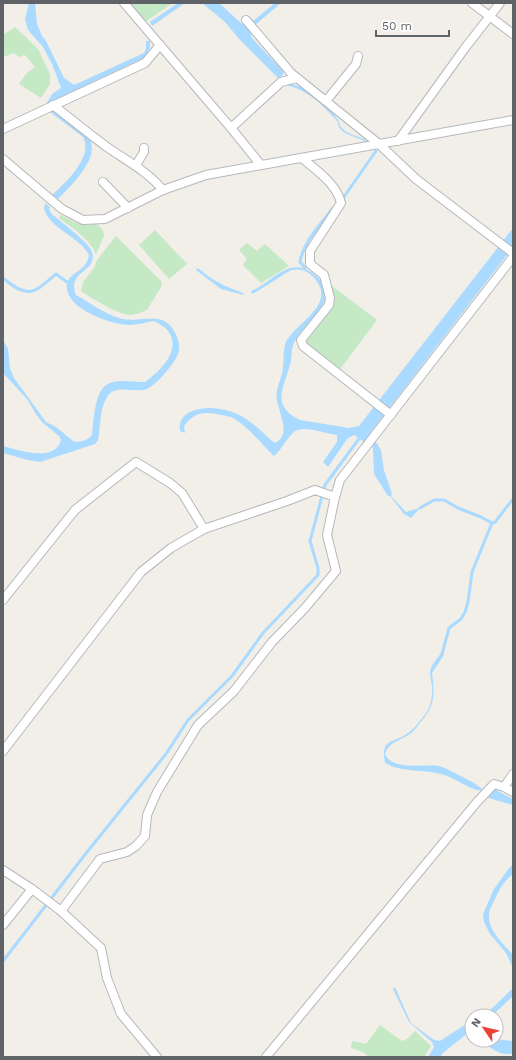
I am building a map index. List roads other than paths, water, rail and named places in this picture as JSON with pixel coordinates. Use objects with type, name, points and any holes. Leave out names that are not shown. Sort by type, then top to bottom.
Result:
[{"type":"street","points":[[124,3],[262,165]]},
{"type":"street","points":[[472,3],[513,34]]},
{"type":"street","points":[[398,141],[465,48],[500,3]]},
{"type":"street","points":[[246,20],[291,73],[379,144],[416,179],[513,253]]},
{"type":"street","points":[[3,129],[145,63],[160,45]]},
{"type":"street","points":[[326,101],[356,64],[358,56]]},
{"type":"street","points":[[231,128],[281,82],[297,78]]},
{"type":"street","points":[[53,105],[106,146],[136,165],[156,181],[163,190]]},
{"type":"street","points":[[3,159],[62,209],[83,220],[106,219],[163,190],[206,175],[513,120]]},
{"type":"street","points":[[136,165],[144,152],[144,148]]},
{"type":"street","points":[[302,158],[334,188],[341,203],[310,252],[310,264],[324,275],[330,298],[329,305],[302,340],[303,346],[391,415]]},
{"type":"street","points":[[103,182],[128,208]]},
{"type":"street","points":[[61,911],[100,859],[127,852],[136,846],[145,836],[146,815],[157,792],[198,725],[234,691],[272,642],[305,608],[336,571],[328,535],[335,497],[340,480],[513,257]]},
{"type":"street","points":[[3,600],[76,510],[136,462],[170,483],[182,493],[204,530]]},
{"type":"street","points":[[3,751],[141,572],[171,548],[204,530],[314,490],[335,497]]},
{"type":"street","points":[[504,786],[513,774]]},
{"type":"street","points":[[266,1057],[477,802],[494,784],[504,786],[513,792]]},
{"type":"street","points":[[3,870],[32,889],[61,911],[101,948],[107,978],[121,1014],[157,1057]]},
{"type":"street","points":[[3,925],[32,889]]},
{"type":"water","points":[[29,3],[35,3],[37,24],[64,78],[74,85],[144,53],[146,49],[146,41],[150,41],[150,48],[144,58],[46,104],[52,94],[61,88],[53,66],[43,47],[28,30],[25,19]]},
{"type":"water","points":[[178,3],[185,3],[152,26],[150,22]]},
{"type":"water","points":[[202,3],[219,3],[245,25],[253,21],[275,3],[281,3],[250,31],[252,38],[283,71],[283,75],[279,79],[240,40],[225,22]]},
{"type":"water","points":[[288,83],[303,88],[312,94],[331,111],[345,131],[367,141],[366,142],[349,135],[341,130],[338,122],[321,104],[301,90],[285,85]]},
{"type":"water","points":[[54,110],[81,130],[88,137],[92,145],[88,162],[83,171],[58,199],[52,195],[64,184],[76,169],[85,153],[85,145],[83,137],[50,112]]},
{"type":"water","points":[[45,203],[50,207],[49,209],[51,213],[80,237],[92,252],[93,259],[91,264],[78,276],[75,281],[74,287],[76,295],[102,311],[119,318],[136,320],[152,318],[166,322],[172,328],[177,337],[179,348],[177,356],[171,366],[151,387],[142,390],[119,390],[109,394],[102,409],[98,440],[95,444],[40,462],[3,453],[3,446],[26,452],[44,453],[52,451],[57,447],[61,440],[59,436],[42,422],[27,399],[3,373],[3,340],[8,349],[10,368],[14,378],[46,422],[56,427],[73,441],[78,442],[86,440],[92,435],[94,414],[98,398],[105,386],[118,381],[145,382],[166,362],[172,348],[170,334],[161,325],[154,321],[136,325],[111,322],[90,313],[72,300],[67,292],[68,280],[85,265],[89,255],[79,243],[52,222],[44,209]]},
{"type":"water","points":[[513,228],[513,247],[370,433],[381,450],[384,470],[392,494],[391,496],[406,512],[420,508],[411,518],[404,514],[390,496],[388,496],[374,474],[372,442],[364,442],[354,435],[347,439],[328,467],[323,462],[337,442],[337,435],[308,429],[298,430],[291,435],[274,456],[244,426],[230,417],[210,413],[196,415],[184,426],[185,433],[180,431],[181,421],[188,413],[200,409],[212,408],[226,410],[243,417],[275,443],[281,439],[283,426],[278,404],[277,390],[282,372],[285,345],[291,335],[318,305],[321,297],[320,288],[310,274],[295,269],[252,294],[251,291],[287,269],[294,267],[302,268],[311,272],[321,281],[324,288],[325,300],[318,312],[294,343],[290,365],[282,389],[282,403],[291,415],[300,420],[349,428],[359,426]]},
{"type":"water","points":[[198,268],[214,280],[243,293],[244,295],[221,289],[196,270]]},
{"type":"water","points":[[441,653],[444,655],[432,673],[433,700],[428,712],[413,732],[392,744],[385,754],[394,763],[401,765],[442,767],[471,782],[483,790],[482,791],[471,788],[441,774],[406,770],[385,763],[384,755],[386,745],[410,731],[428,710],[432,693],[430,672],[433,664]]},
{"type":"water","points":[[492,788],[513,799],[513,805],[485,797]]},
{"type":"water","points":[[513,865],[513,874],[500,888],[489,913],[489,919],[493,931],[513,955],[513,968],[506,953],[490,934],[484,922],[483,914],[494,889],[509,868]]},
{"type":"water","points":[[395,987],[411,1023],[434,1040],[440,1041],[464,1026],[464,1036],[440,1057],[428,1057],[434,1047],[432,1042],[409,1022],[393,989]]},
{"type":"water","points":[[513,988],[513,996],[500,1008],[492,1008]]},
{"type":"water","points":[[504,1040],[513,1041],[513,1053],[504,1054],[491,1048],[504,1048]]},
{"type":"waterway","points":[[341,201],[376,151]]},
{"type":"waterway","points":[[305,268],[300,262],[308,241],[331,210],[336,206]]},
{"type":"waterway","points":[[3,278],[12,285],[25,291],[36,290],[56,274],[67,282]]},
{"type":"waterway","points":[[3,961],[87,852],[166,754],[188,720],[232,676],[263,633],[318,575],[318,568],[310,541],[325,485],[361,436]]},
{"type":"waterway","points":[[442,654],[449,628],[461,619],[465,612],[468,602],[472,572],[492,523],[495,522],[513,499]]},
{"type":"waterway","points":[[420,508],[434,500],[444,500],[492,523]]}]
